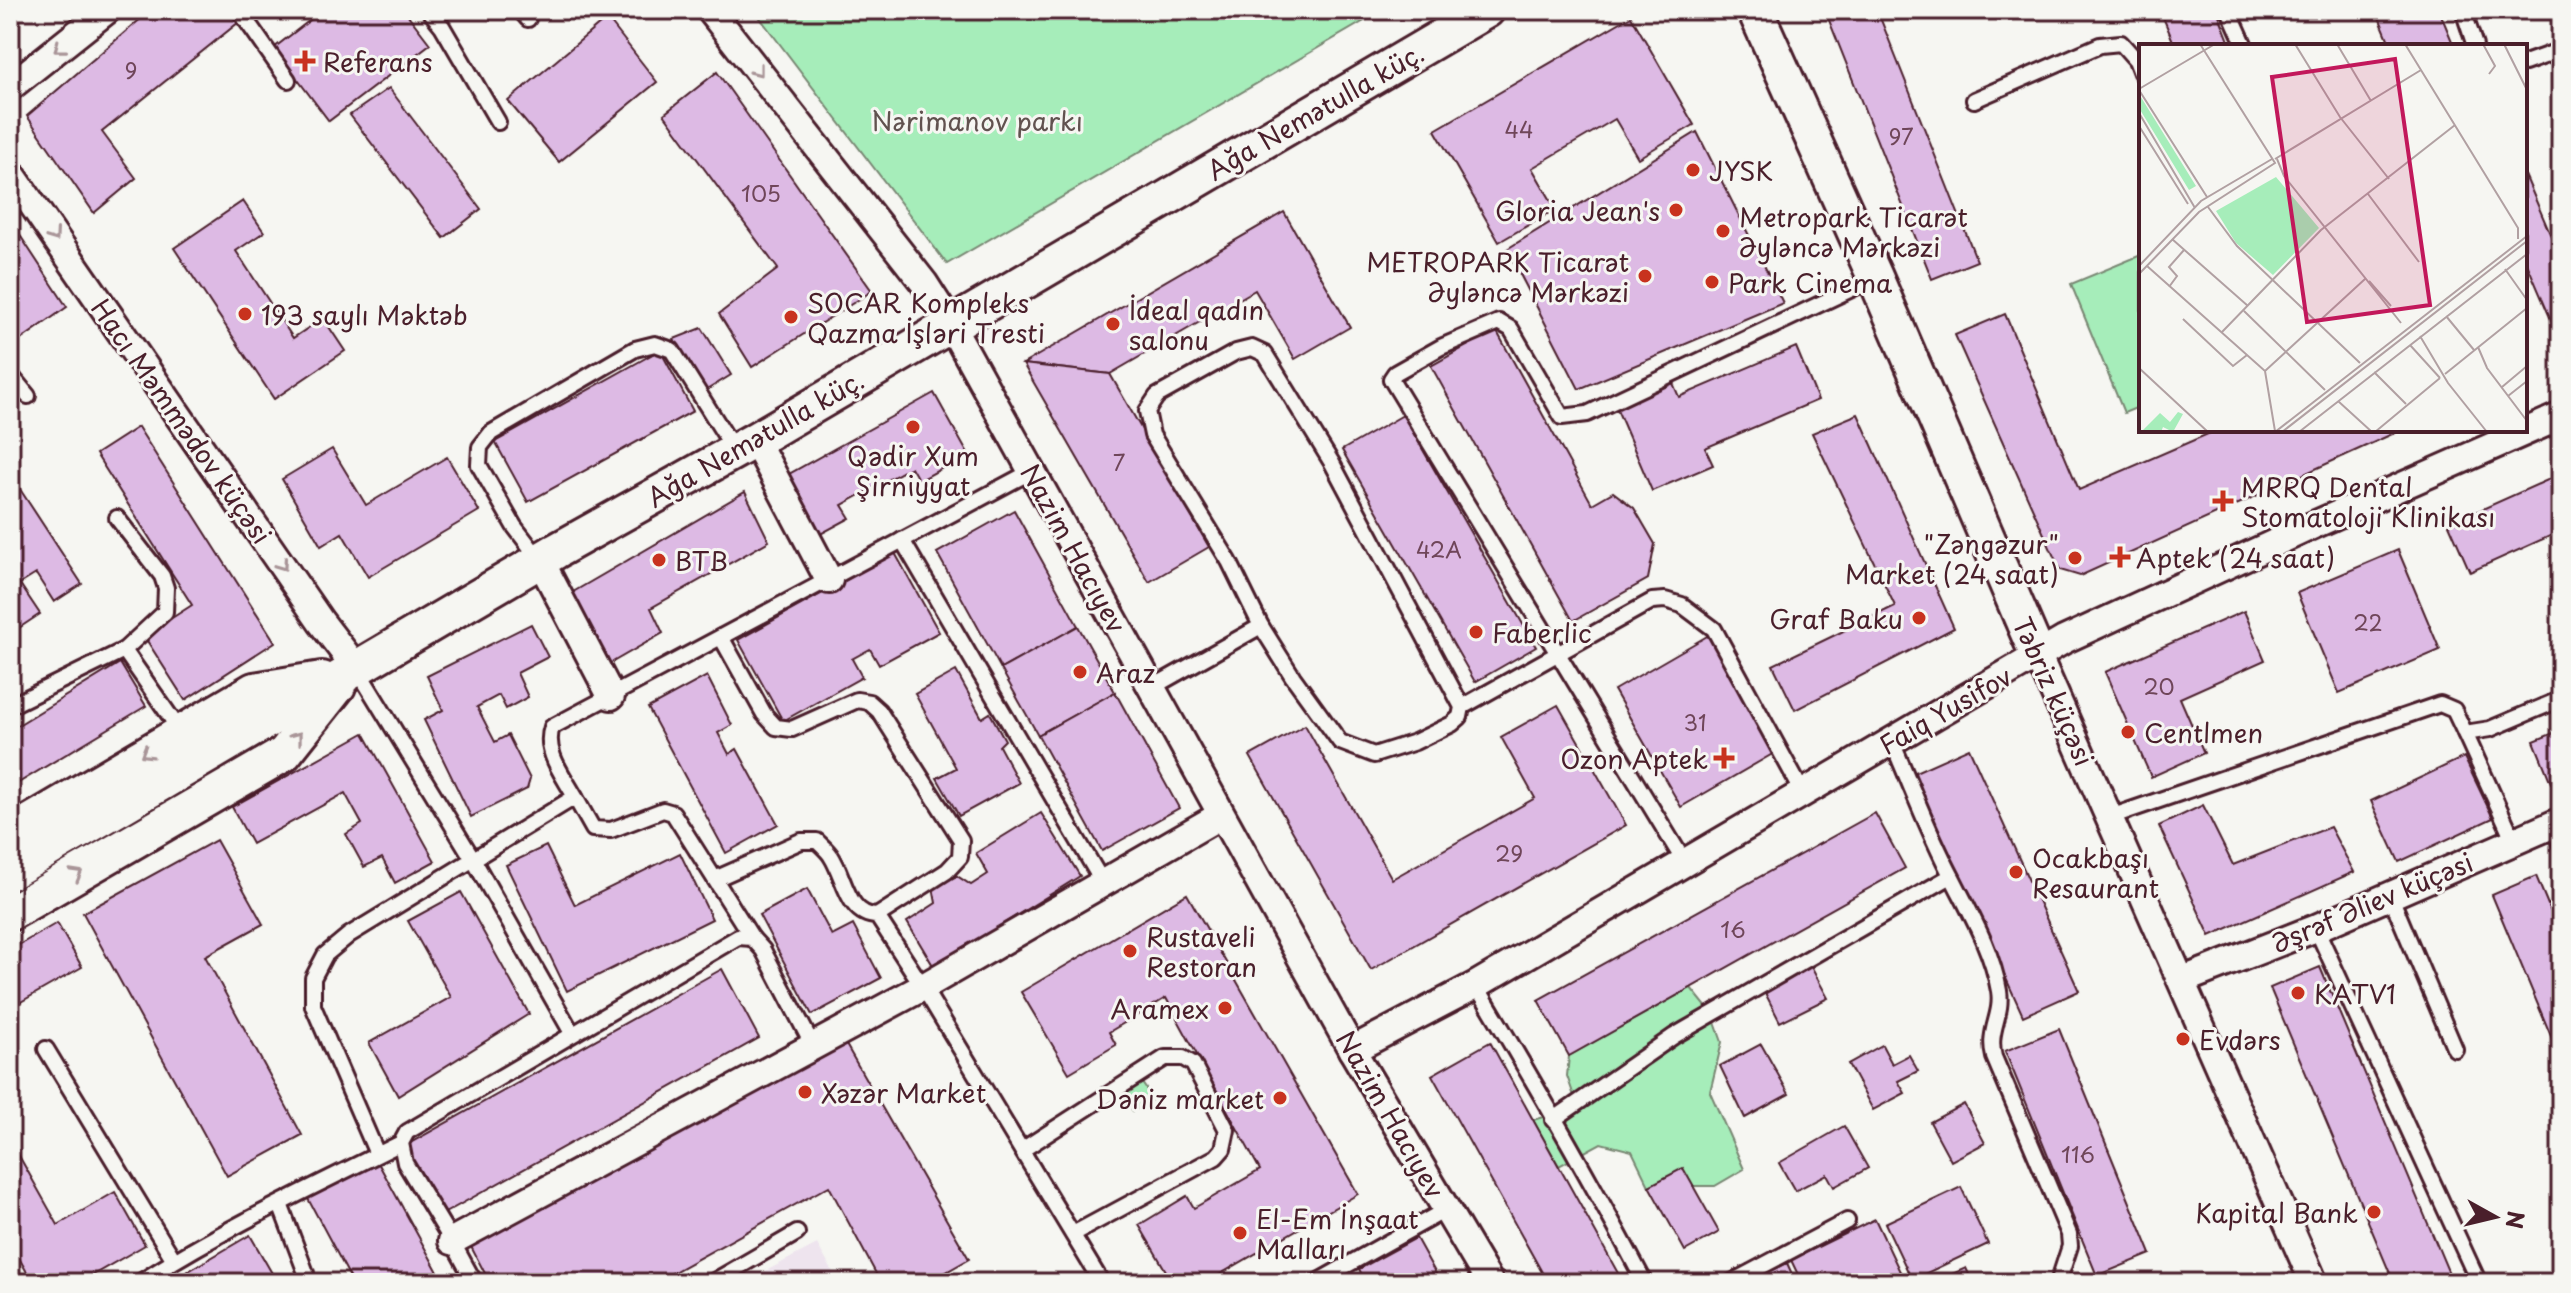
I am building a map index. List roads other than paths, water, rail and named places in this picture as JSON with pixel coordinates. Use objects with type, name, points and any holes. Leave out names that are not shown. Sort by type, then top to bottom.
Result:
[{"type":"street","name":"Nazim Hacıyev","points":[[710,10],[924,283],[951,325],[1352,1050],[1490,1283]]},
{"type":"street","name":"Ağa Nemətulla küç.","points":[[10,872],[540,560],[745,446],[1487,10]]},
{"type":"street","name":"Təbriz küçəsi","points":[[1755,10],[1875,277],[2314,1283]]},
{"type":"street","points":[[10,87],[95,14]]},
{"type":"street","name":"Hacı Məmmədov küçəsi","points":[[10,172],[321,622],[351,672]]},
{"type":"street","name":"Faiq Yusifov","points":[[2527,427],[2561,416]]},
{"type":"street","name":"Faiq Yusifov","points":[[1352,1050],[1476,985],[2064,640],[2504,435]]},
{"type":"street","points":[[745,446],[829,580]]},
{"type":"street","points":[[540,560],[611,696]]},
{"type":"street","points":[[10,834],[254,690],[351,672]]},
{"type":"street","points":[[10,913],[284,754],[351,672]]},
{"type":"street","points":[[452,1241],[923,987],[1221,815]]},
{"type":"street","name":"Əşrəf Əliev küçəsi","points":[[2183,980],[2316,928],[2514,841],[2558,830]]},
{"type":"lane","points":[[239,10],[288,80]]},
{"type":"lane","points":[[429,10],[442,26],[498,122]]},
{"type":"lane","points":[[2229,10],[2244,44]]},
{"type":"lane","points":[[2463,10],[2474,44]]},
{"type":"lane","points":[[1974,100],[2100,45],[2121,43],[2139,68]]},
{"type":"lane","points":[[2527,62],[2561,50]]},
{"type":"lane","points":[[1685,863],[1556,654],[1391,379],[1392,375],[1441,347],[1499,322],[1511,329],[1562,417],[1574,417],[1587,414],[1875,277]]},
{"type":"lane","points":[[540,560],[514,526],[479,465],[480,447],[491,433],[635,349],[655,344],[672,350],[745,446]]},
{"type":"lane","points":[[1252,348],[1265,354],[1273,364],[1332,463],[1462,707],[1460,717],[1415,742],[1374,755],[1359,751],[1340,742],[1261,626],[1229,561],[1152,435],[1147,411],[1157,396],[1236,352],[1252,348]]},
{"type":"lane","points":[[10,374],[28,396]]},
{"type":"lane","points":[[813,1046],[763,950],[752,938],[673,813],[663,810],[611,830],[593,829],[549,748],[548,738],[552,727],[1032,471]]},
{"type":"lane","points":[[10,706],[124,650],[165,612],[166,588],[162,576],[117,518]]},
{"type":"lane","points":[[902,540],[1103,883]]},
{"type":"lane","points":[[1462,707],[1652,601],[1665,600],[1682,605],[1714,629],[1803,793]]},
{"type":"lane","points":[[1151,688],[1261,626]]},
{"type":"lane","points":[[715,879],[801,841],[817,841],[831,855],[856,908],[866,916],[877,916],[947,871],[960,857],[961,840],[879,711],[869,702],[857,700],[792,729],[776,727],[764,714],[721,637]]},
{"type":"lane","points":[[124,650],[181,732]]},
{"type":"lane","points":[[351,672],[473,859],[572,1033]]},
{"type":"lane","points":[[2465,733],[2490,729],[2561,699]]},
{"type":"lane","points":[[2110,817],[2440,704],[2454,710],[2514,841]]},
{"type":"lane","points":[[1892,742],[1951,876],[1975,920],[1999,990],[2000,1008],[1990,1041],[1994,1057],[2069,1234],[2070,1246],[2058,1283]]},
{"type":"lane","points":[[377,1154],[313,1006],[313,978],[325,955],[349,935],[575,797]]},
{"type":"lane","points":[[1553,1120],[1674,1036],[1951,876]]},
{"type":"lane","points":[[2390,895],[2455,1049]]},
{"type":"lane","points":[[877,916],[1102,1283]]},
{"type":"lane","points":[[2316,928],[2479,1283]]},
{"type":"lane","points":[[139,1283],[174,1260],[401,1143],[407,1132],[722,945],[738,937],[752,938]]},
{"type":"lane","points":[[1476,985],[1588,1175],[1645,1283]]},
{"type":"lane","points":[[46,1049],[174,1260]]},
{"type":"lane","points":[[1022,1150],[1165,1058],[1183,1058],[1193,1064],[1227,1130],[1223,1151],[1073,1234]]},
{"type":"lane","points":[[401,1143],[405,1163],[475,1283]]},
{"type":"lane","points":[[280,1204],[306,1273],[306,1283]]},
{"type":"lane","points":[[1317,1282],[1447,1209]]},
{"type":"lane","points":[[1730,1283],[1847,1221]]},
{"type":"lane","points":[[711,1283],[797,1233]]},
{"type":"place","name":"Referans","points":[[305,61]]},
{"type":"place","name":"JYSK","points":[[1693,170]]},
{"type":"place","name":"Gloria Jean's","points":[[1676,210]]},
{"type":"place","name":"Metropark Ticarət Əyləncə Mərkəzi","points":[[1723,231]]},
{"type":"place","name":"METROPARK Ticarət Əyləncə Mərkəzi","points":[[1645,276]]},
{"type":"place","name":"Park Cinema","points":[[1712,282]]},
{"type":"place","name":"193 saylı Məktəb","points":[[245,314]]},
{"type":"place","name":"SOCAR Kompleks Qazma İşləri Tresti","points":[[791,317]]},
{"type":"place","name":"İdeal qadın salonu","points":[[1113,324]]},
{"type":"place","name":"Qədir Xum Şirniyyat","points":[[913,427]]},
{"type":"place","name":"MRRQ Dental Stomatoloji Klinikası","points":[[2223,501]]},
{"type":"place","name":"Aptek (24 saat)","points":[[2120,557]]},
{"type":"place","name":"\"Zəngəzur\" Market (24 saat)","points":[[2075,558]]},
{"type":"place","name":"BTB","points":[[659,560]]},
{"type":"place","name":"Graf Baku","points":[[1919,618]]},
{"type":"place","name":"Faberlic","points":[[1476,632]]},
{"type":"place","name":"Araz","points":[[1080,672]]},
{"type":"place","name":"Centlmen","points":[[2128,732]]},
{"type":"place","name":"Ozon Aptek","points":[[1724,758]]},
{"type":"place","name":"Ocakbaşı Resaurant","points":[[2016,872]]},
{"type":"place","name":"Rustaveli Restoran","points":[[1130,951]]},
{"type":"place","name":"KATV1","points":[[2298,993]]},
{"type":"place","name":"Aramex","points":[[1225,1008]]},
{"type":"place","name":"Evdərs","points":[[2183,1039]]},
{"type":"place","name":"Xəzər Market","points":[[805,1092]]},
{"type":"place","name":"Dəniz market","points":[[1280,1098]]},
{"type":"place","name":"Kapital Bank","points":[[2374,1212]]},
{"type":"place","name":"El-Em İnşaat Malları","points":[[1240,1233]]},
{"type":"park label","name":"Nərimanov parkı","points":[[977,120]]}]
